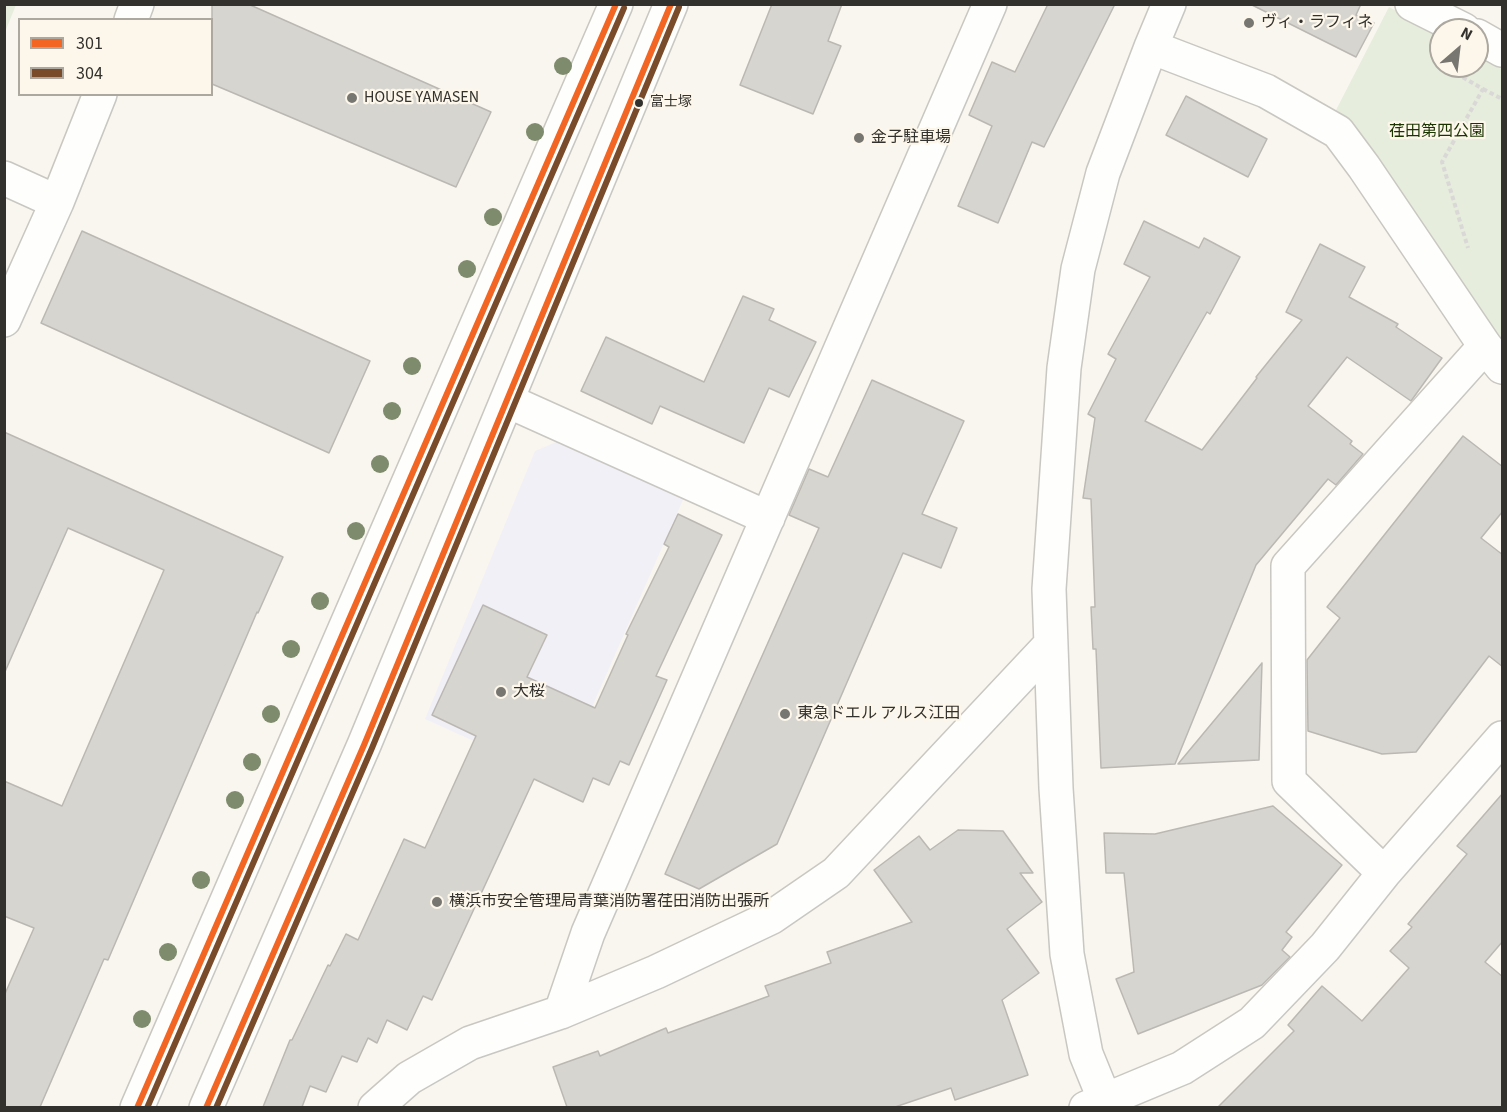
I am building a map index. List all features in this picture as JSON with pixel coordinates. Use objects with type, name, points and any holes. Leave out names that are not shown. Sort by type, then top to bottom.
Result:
[{"type":"street","points":[[137,1107],[616,4]]},
{"type":"street","points":[[207,1107],[364,745],[671,4]]},
{"type":"street","points":[[561,1012],[588,933],[990,4]]},
{"type":"street","points":[[1169,4],[1103,173],[1078,269],[1064,368],[1049,589],[1067,954],[1086,1054],[1099,1105],[1182,1068],[1252,1023],[1325,947],[1383,873],[1503,738]]},
{"type":"street","points":[[1412,4],[1440,18]]},
{"type":"street","points":[[1489,42],[1503,50]]},
{"type":"street","points":[[1151,47],[1266,91],[1338,132],[1364,166],[1494,357],[1288,566],[1288,781],[1383,873]]},
{"type":"street","points":[[4,320],[57,202],[99,96]]},
{"type":"street","points":[[4,178],[57,202]]},
{"type":"street","points":[[508,401],[768,518]]},
{"type":"street","points":[[375,1107],[409,1078],[470,1043],[561,1012],[656,972],[772,917],[836,873],[1050,645]]},
{"type":"path","points":[[1464,78],[1503,99]]},
{"type":"path","points":[[1471,259],[1442,162],[1483,89]]},
{"type":"shaded area","points":[[568,437],[686,493],[560,780],[425,719],[535,451]]},
{"type":"green space","points":[[4,5],[16,5],[5,32]]},
{"type":"green space","name":"荏田第四公園","points":[[1389,7],[1429,29],[1429,78],[1489,78],[1489,62],[1502,69],[1502,352],[1335,112]]},
{"type":"building","name":"HOUSE YAMASEN","points":[[212,4],[248,4],[491,112],[456,187],[213,84]]},
{"type":"building","points":[[772,4],[842,4],[828,41],[841,46],[813,114],[740,85]]},
{"type":"building","points":[[1048,4],[1115,4],[1044,147],[1032,142],[998,223],[958,206],[992,126],[969,115],[992,62],[1015,72]]},
{"type":"building","points":[[1250,4],[1361,4],[1356,15],[1374,23],[1356,57]]},
{"type":"building","points":[[1186,96],[1267,139],[1248,177],[1166,135]]},
{"type":"building","points":[[1144,221],[1199,248],[1204,238],[1240,257],[1210,314],[1207,312],[1145,421],[1202,450],[1302,320],[1286,312],[1320,244],[1365,267],[1349,297],[1398,324],[1396,327],[1442,358],[1411,401],[1347,357],[1308,406],[1352,441],[1350,444],[1363,454],[1336,485],[1328,479],[1256,565],[1175,764],[1101,768],[1096,649],[1093,649],[1091,607],[1095,607],[1091,499],[1083,498],[1095,418],[1088,414],[1116,359],[1108,354],[1150,277],[1124,264]]},
{"type":"building","points":[[82,231],[370,361],[329,453],[41,323]]},
{"type":"building","points":[[743,296],[774,309],[769,320],[816,342],[789,397],[769,388],[744,443],[660,406],[652,424],[581,391],[606,337],[704,382]]},
{"type":"building","points":[[872,380],[964,421],[922,514],[957,528],[941,568],[903,553],[777,844],[699,889],[665,874],[819,528],[789,515],[809,469],[828,477]]},
{"type":"building","points":[[4,432],[283,557],[257,612],[108,960],[104,959],[40,1107],[4,1107],[4,996],[34,928],[4,916],[4,781],[62,806],[164,570],[68,528],[4,674]]},
{"type":"building","points":[[1463,436],[1503,467],[1503,511],[1481,538],[1503,555],[1503,667],[1489,656],[1416,752],[1382,754],[1308,731],[1307,660],[1340,618],[1327,607]]},
{"type":"building","points":[[678,514],[722,535],[656,676],[667,680],[629,765],[620,761],[609,785],[593,778],[583,802],[534,779],[432,1000],[423,996],[407,1030],[387,1020],[377,1043],[368,1038],[357,1062],[342,1056],[326,1092],[310,1086],[302,1107],[263,1107],[290,1040],[328,965],[330,966],[346,934],[358,940],[404,839],[425,848],[476,736],[432,715],[483,605],[547,635],[527,677],[595,708],[628,635],[626,634],[669,547],[664,544]]},
{"type":"building","points":[[1262,663],[1259,760],[1178,764]]},
{"type":"building","points":[[1503,793],[1503,941],[1485,962],[1503,977],[1503,1107],[1218,1107],[1294,1031],[1288,1025],[1322,986],[1362,1021],[1409,968],[1390,951],[1412,927],[1408,924],[1467,854],[1457,846]]},
{"type":"building","points":[[1273,806],[1342,865],[1286,932],[1292,937],[1282,950],[1290,957],[1262,985],[1138,1034],[1116,979],[1134,972],[1124,873],[1106,873],[1104,833],[1155,834]]},
{"type":"building","points":[[958,830],[1003,831],[1033,873],[1020,873],[1042,902],[1007,929],[1039,973],[1002,1000],[1028,1075],[955,1100],[951,1088],[895,1107],[567,1107],[553,1067],[598,1051],[600,1056],[666,1028],[668,1033],[769,996],[765,986],[831,963],[827,952],[912,922],[874,870],[919,836],[930,850]]},
{"type":"transit line","name":"301","points":[[137,1108],[616,4]]},
{"type":"transit line","name":"301","points":[[206,1108],[364,745],[671,4]]},
{"type":"transit line","name":"304","points":[[216,1108],[372,748],[679,7]]},
{"type":"transit line","name":"304","points":[[147,1108],[624,8]]},
{"type":"place","name":"ヴィ・ラフィネ","points":[[1249,23]]},
{"type":"place","name":"HOUSE YAMASEN","points":[[352,98]]},
{"type":"place","name":"富士塚","points":[[639,103]]},
{"type":"place","name":"金子駐車場","points":[[859,138]]},
{"type":"place","name":"大桜","points":[[501,692]]},
{"type":"place","name":"東急ドエル アルス江田","points":[[785,714]]},
{"type":"place","name":"横浜市安全管理局青葉消防署荏田消防出張所","points":[[437,902]]}]
